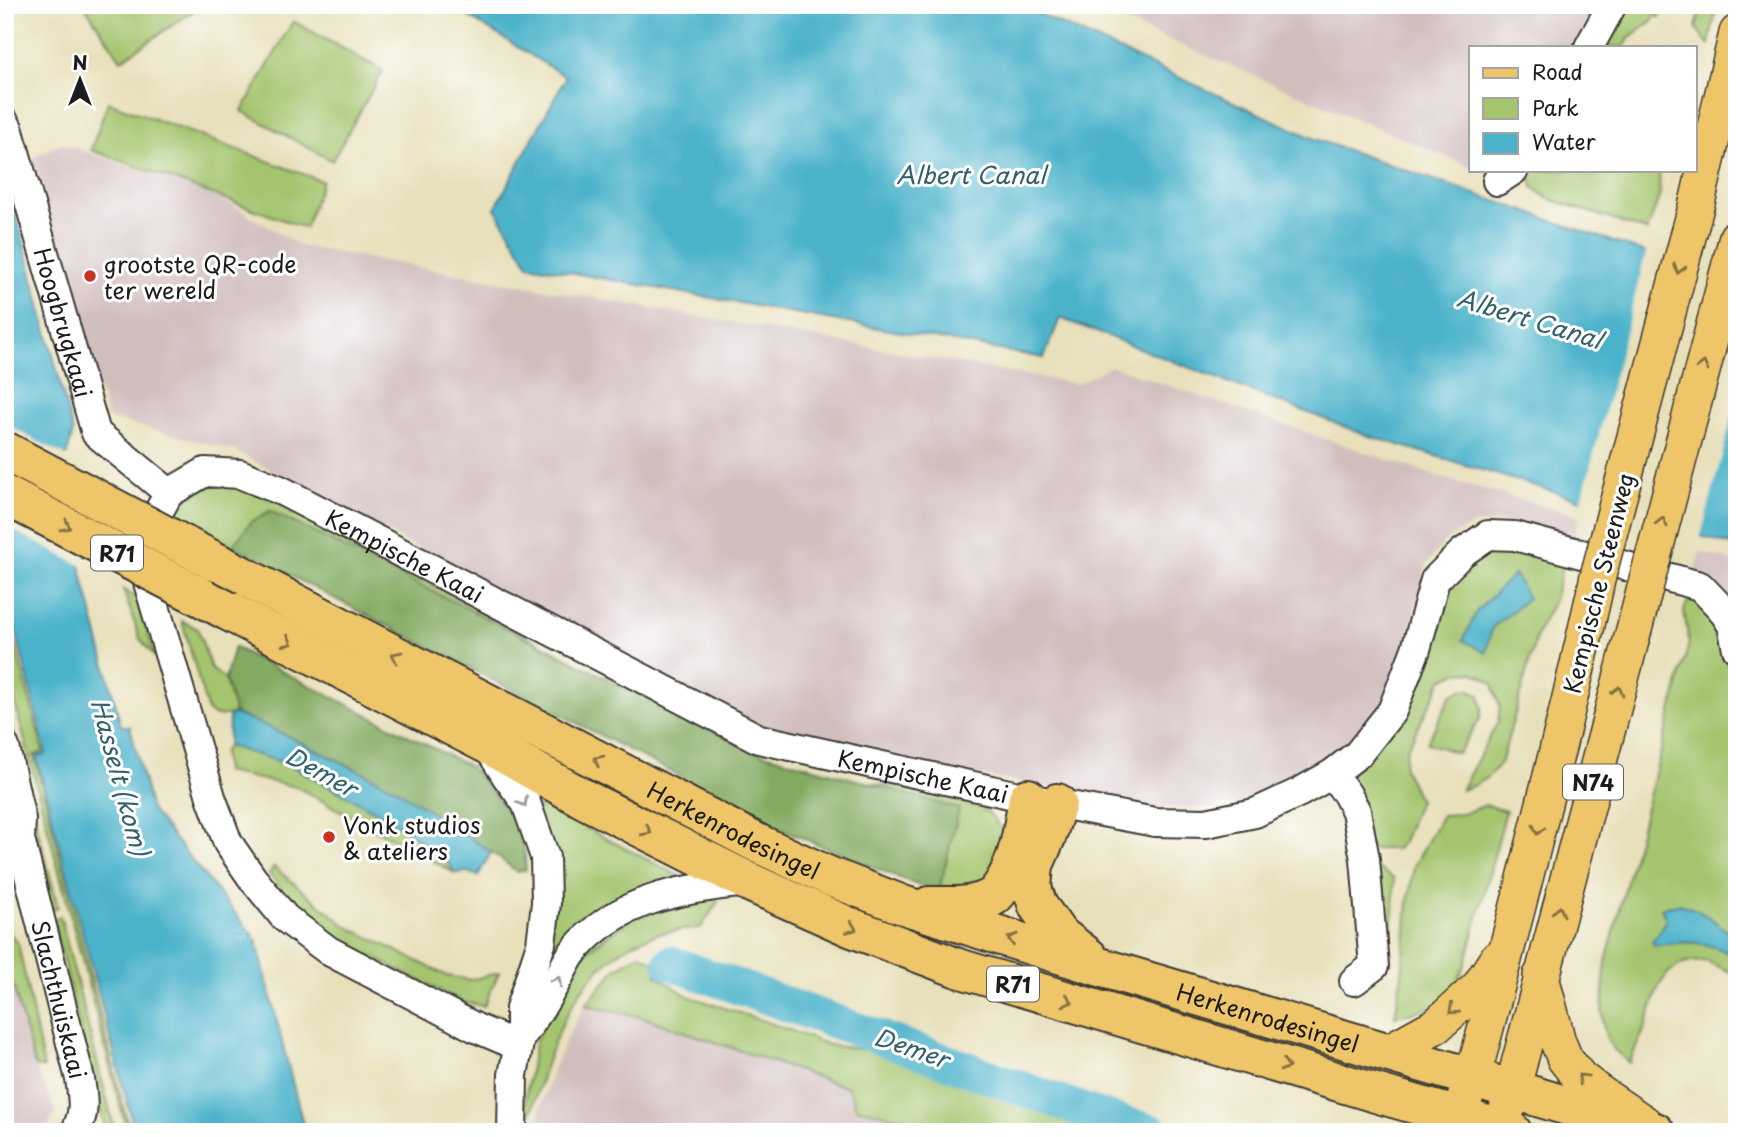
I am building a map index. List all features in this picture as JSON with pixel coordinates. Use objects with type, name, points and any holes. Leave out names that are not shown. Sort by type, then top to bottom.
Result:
[{"type":"highway","name":"Herkenrodesingel","points":[[5,451],[759,844],[831,877],[903,905],[1101,967],[1512,1090]]},
{"type":"highway","name":"Herkenrodesingel","points":[[5,495],[487,744],[586,800],[749,882],[850,927],[958,968],[1457,1124]]},
{"type":"highway","points":[[903,905],[957,907],[996,895],[1013,868],[1021,840],[1043,801]]},
{"type":"highway","points":[[1043,801],[1047,835],[1034,865],[1032,888],[1038,906],[1058,934],[1101,967]]},
{"type":"highway","name":"R71","points":[[1512,1090],[1656,1132]]},
{"type":"highway","name":"R71","points":[[1457,1124],[1505,1131]]},
{"type":"main road","name":"Kempische Steenweg","points":[[1457,1124],[1473,1078],[1555,764],[1598,576],[1697,203],[1737,33]]},
{"type":"main road","name":"Kempische Steenweg","points":[[1505,1131],[1512,1090],[1541,976],[1737,237]]},
{"type":"main road","points":[[1388,1052],[1437,1024],[1479,987],[1510,938]]},
{"type":"main road","points":[[1541,976],[1565,1059],[1580,1078],[1598,1093],[1656,1132]]},
{"type":"street","points":[[1589,46],[1612,5]]},
{"type":"street","name":"Hoogbrugkaai","points":[[5,123],[96,433],[169,493]]},
{"type":"street","name":"Kempische Kaai","points":[[169,493],[205,472],[240,474],[280,490],[759,739],[1043,801],[1154,822],[1206,823],[1255,813],[1332,774],[1358,754],[1392,711],[1416,649],[1435,580],[1462,553],[1488,535],[1515,536],[1700,586],[1721,608],[1732,625],[1737,649]]},
{"type":"street","points":[[169,493],[150,527],[147,579],[211,797],[228,843],[253,880],[285,918],[329,951],[476,1028],[519,1042]]},
{"type":"street","points":[[487,744],[526,803],[545,857],[547,903],[541,944],[520,1008],[519,1042],[513,1075],[512,1128]]},
{"type":"street","name":"Slachthuiskaai","points":[[5,747],[21,819],[12,846],[80,1079],[83,1102],[79,1125]]},
{"type":"street","points":[[1332,774],[1356,811],[1365,859],[1374,966],[1354,981]]},
{"type":"street","points":[[519,1042],[573,952],[604,923],[642,902],[680,891],[749,882]]},
{"type":"shaded area","points":[[1086,5],[1598,5],[1575,46],[1469,46],[1469,166]]},
{"type":"shaded area","points":[[61,143],[222,199],[300,246],[1077,384],[1111,366],[1433,475],[1579,516],[1574,537],[1504,521],[1474,524],[1447,539],[1426,565],[1406,643],[1381,706],[1351,741],[1309,775],[1258,799],[1208,809],[1155,807],[901,762],[813,743],[739,719],[233,450],[108,418],[33,158]]},
{"type":"shaded area","points":[[1700,552],[1737,562],[1737,609],[1718,583],[1695,571]]},
{"type":"shaded area","points":[[5,959],[35,1066],[57,1114],[42,1132],[5,1132]]},
{"type":"shaded area","points":[[585,1005],[642,1017],[850,1088],[857,1108],[931,1125],[931,1132],[538,1132],[539,1115],[554,1067]]},
{"type":"green space","points":[[84,5],[202,5],[121,60]]},
{"type":"green space","points":[[1627,5],[1664,5],[1660,17],[1655,16],[1630,37],[1625,46],[1603,46]]},
{"type":"green space","points":[[1701,5],[1717,5],[1709,45],[1696,28]]},
{"type":"green space","points":[[293,21],[383,71],[332,161],[242,111]]},
{"type":"green space","points":[[108,102],[322,181],[305,228],[91,150]]},
{"type":"green space","points":[[1659,172],[1660,194],[1647,231],[1547,198],[1533,187],[1530,173]]},
{"type":"green space","points":[[215,485],[243,487],[278,501],[577,663],[270,511],[251,522],[233,546],[170,509],[188,494]]},
{"type":"green space","points":[[270,511],[754,751],[959,809],[939,890],[917,885],[788,832],[233,546],[251,522]]},
{"type":"green space","points":[[1523,550],[1563,563],[1554,601],[1538,631],[1502,760],[1484,780],[1461,790],[1498,722],[1500,707],[1493,684],[1482,676],[1471,672],[1457,673],[1442,680],[1406,751],[1404,768],[1419,800],[1403,842],[1396,849],[1370,849],[1348,773],[1447,590],[1466,567],[1490,553]]},
{"type":"green space","points":[[123,589],[137,598],[156,658],[140,639]]},
{"type":"green space","points":[[1690,595],[1708,609],[1728,662],[1737,723],[1737,979],[1733,973],[1706,961],[1680,965],[1668,973],[1659,986],[1645,1028],[1629,1063],[1613,1048],[1604,1030],[1602,1006],[1606,962],[1689,643],[1684,611]]},
{"type":"green space","points":[[5,603],[43,752],[34,755],[130,1132],[127,1132],[5,665]]},
{"type":"green space","points":[[182,621],[198,629],[211,669],[225,679],[235,714],[216,716],[208,712]]},
{"type":"green space","points":[[234,647],[469,766],[493,792],[513,821],[523,843],[526,870],[517,872],[395,788],[235,714],[225,679]]},
{"type":"green space","points":[[1468,689],[1480,695],[1482,708],[1480,719],[1458,753],[1427,743],[1451,695]]},
{"type":"green space","points":[[5,702],[58,907],[51,910],[5,719]]},
{"type":"green space","points":[[228,746],[290,765],[379,813],[444,857],[455,873],[297,787],[225,772],[223,752]]},
{"type":"green space","points":[[855,780],[971,800],[990,814],[1002,830],[1006,852],[987,884],[939,890],[959,809]]},
{"type":"green space","points":[[537,803],[687,880],[547,977]]},
{"type":"green space","points":[[1486,805],[1506,811],[1466,962],[1447,998],[1426,1009],[1395,1016],[1414,866],[1442,815],[1462,814]]},
{"type":"green space","points":[[1373,865],[1394,879],[1391,927],[1383,955]]},
{"type":"green space","points":[[274,867],[346,926],[447,976],[471,980],[499,972],[484,1006],[463,1002],[345,944],[300,913],[269,874]]},
{"type":"green space","points":[[710,895],[718,902],[700,928],[657,934],[629,946],[605,963],[586,984],[557,1035],[529,1119],[522,1117],[535,1043],[555,998],[585,953],[632,918]]},
{"type":"green space","points":[[60,916],[115,1132],[106,1132],[53,920]]},
{"type":"green space","points":[[5,920],[10,934],[18,943],[44,1068],[35,1066],[13,985],[5,982]]},
{"type":"green space","points":[[640,954],[658,964],[656,975],[688,996],[829,1045],[866,1050],[1107,1132],[931,1132],[931,1125],[856,1108],[849,1088],[642,1017],[585,1005],[616,969]]},
{"type":"water","name":"Albert Canal","points":[[450,5],[1019,5],[1315,139],[1737,284],[1737,547],[1366,435],[1060,318],[1044,358],[529,265],[495,208],[566,77]]},
{"type":"water","name":"Hasselt (kom)","points":[[5,171],[73,432],[59,484],[121,726],[130,726],[151,810],[256,939],[305,1132],[135,1132],[36,756],[46,754],[5,586]]},
{"type":"water","points":[[1514,574],[1528,598],[1492,628],[1486,653],[1463,640],[1477,611]]},
{"type":"water","points":[[235,714],[395,788],[491,852],[478,876],[468,872],[455,873],[444,857],[379,813],[290,765],[228,746],[229,715]]},
{"type":"water","points":[[1670,905],[1688,907],[1719,924],[1735,942],[1737,958],[1697,943],[1655,946],[1652,941],[1666,920],[1661,908]]},
{"type":"pier","points":[[1647,249],[1737,280],[1737,398],[1700,539],[1581,503]]},
{"type":"pier","points":[[5,424],[70,458],[63,484],[84,567],[5,526]]},
{"type":"waterway","name":"Demer","points":[[671,963],[1096,1115],[1153,1132]]},
{"type":"place","name":"grootste QR-code ter wereld","points":[[90,276]]},
{"type":"place","name":"Vonk studios & ateliers","points":[[329,837]]}]
